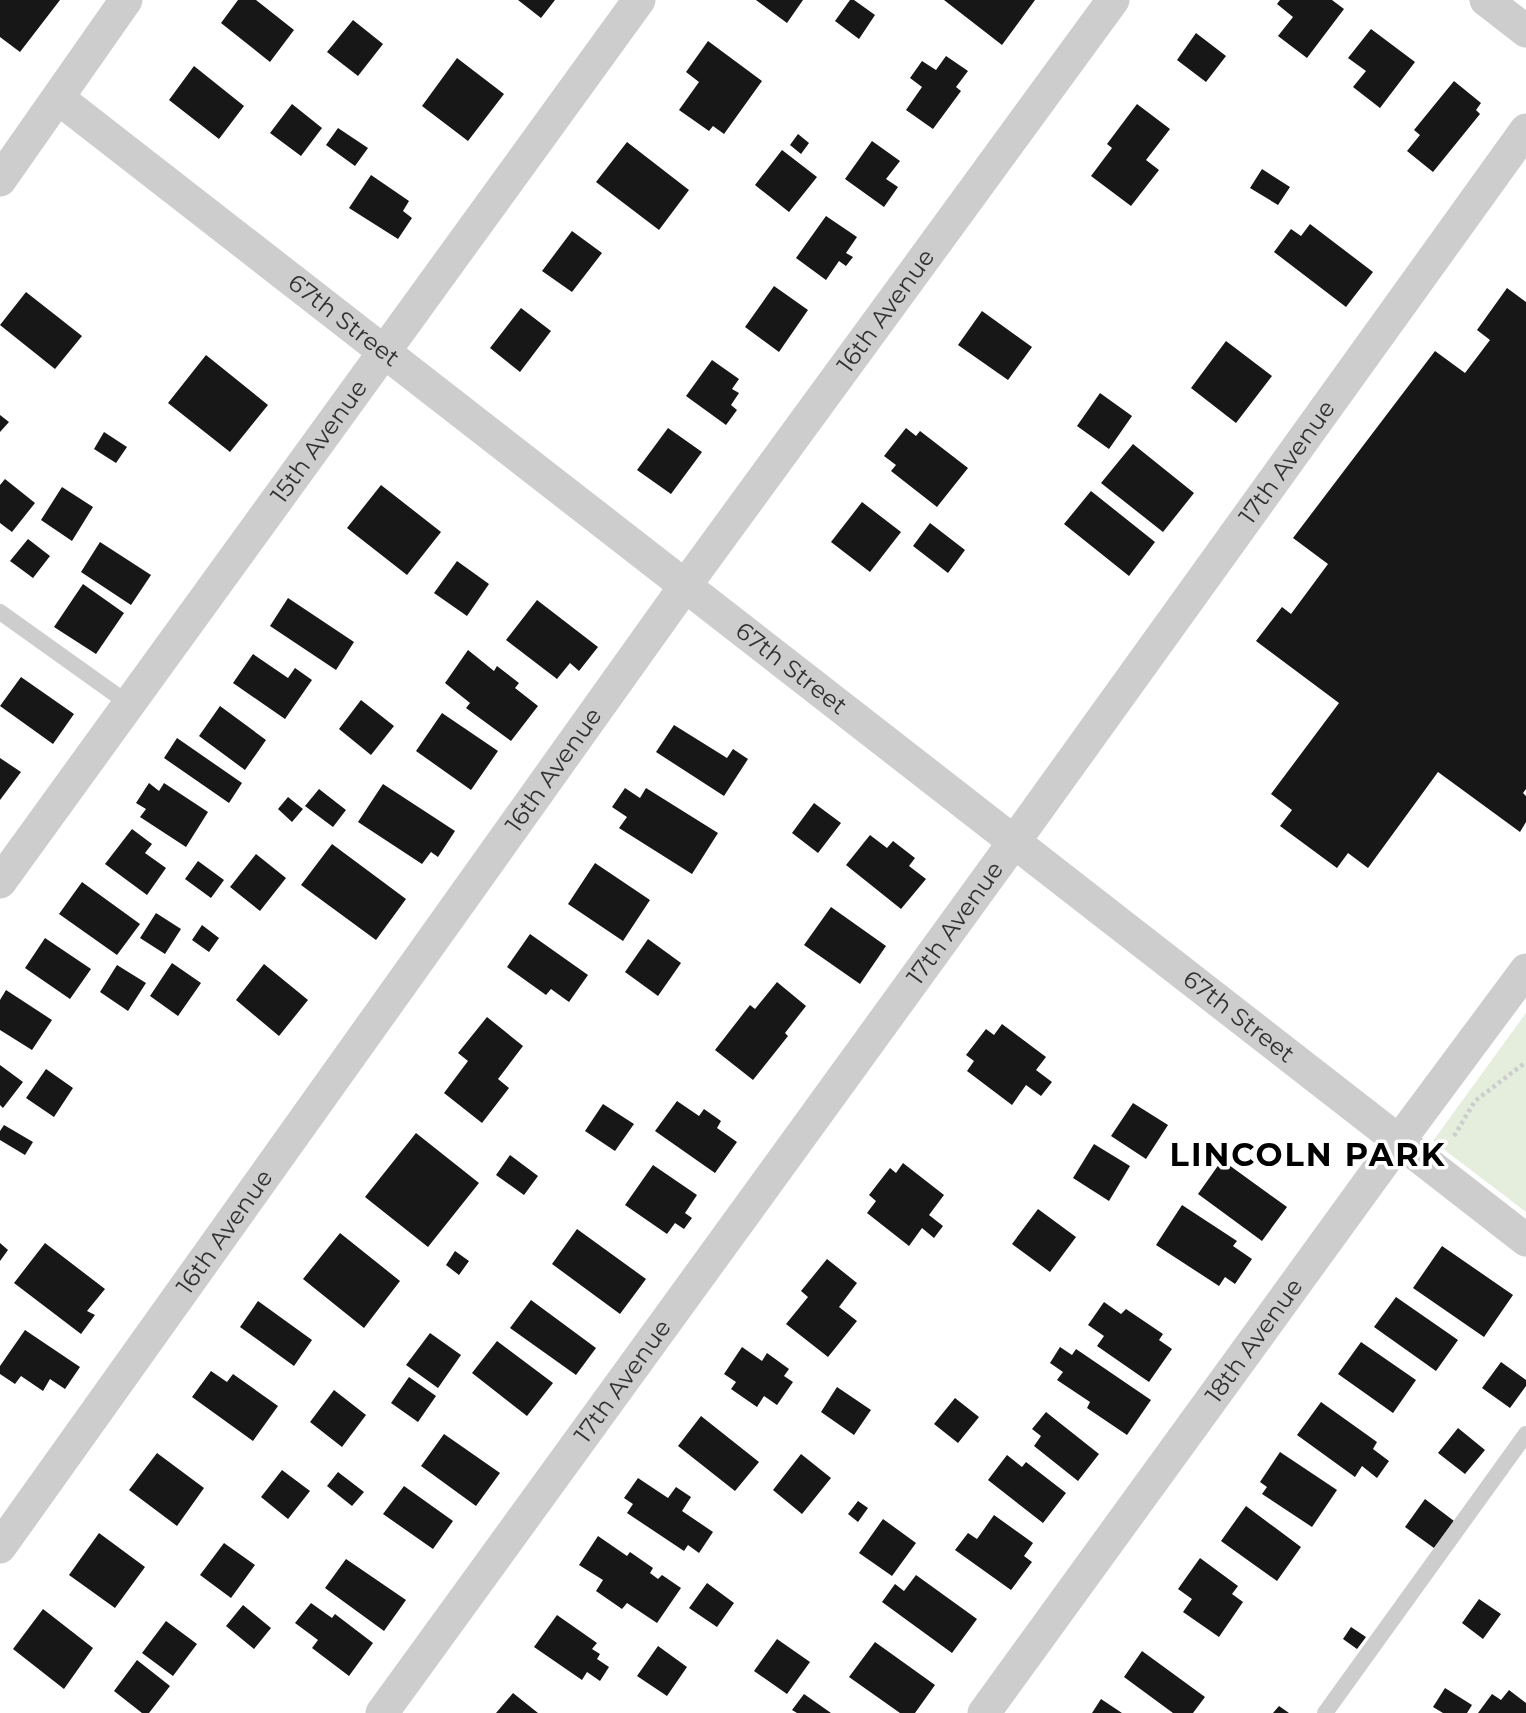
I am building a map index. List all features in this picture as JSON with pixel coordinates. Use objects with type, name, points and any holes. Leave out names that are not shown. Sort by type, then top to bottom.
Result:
[{"type":"street","points":[[0,180],[126,0]]},
{"type":"street","name":"15th Avenue","points":[[0,882],[639,0]]},
{"type":"street","name":"16th Avenue","points":[[0,1547],[685,586],[1113,0]]},
{"type":"street","points":[[1486,0],[1526,31]]},
{"type":"street","name":"67th Street","points":[[58,98],[1526,1240]]},
{"type":"street","name":"17th Avenue","points":[[382,1713],[1526,130]]},
{"type":"street","name":"18th Avenue","points":[[984,1713],[1526,970]]},
{"type":"lane","points":[[0,612],[129,704]]},
{"type":"lane","points":[[1325,1713],[1526,1434]]},
{"type":"path","points":[[1454,1136],[1475,1101],[1526,1062]]},
{"type":"green space","name":"LINCOLN PARK","points":[[1526,1013],[1526,1212],[1433,1141]]},
{"type":"building","points":[[0,0],[60,0],[20,52],[0,37]]},
{"type":"building","points":[[238,0],[256,0],[294,30],[270,62],[221,23]]},
{"type":"building","points":[[518,0],[555,0],[541,18]]},
{"type":"building","points":[[756,0],[803,0],[787,23]]},
{"type":"building","points":[[850,0],[875,15],[859,39],[835,21]]},
{"type":"building","points":[[944,0],[1035,0],[1002,45]]},
{"type":"building","points":[[1280,0],[1332,0],[1344,9],[1307,58],[1278,36],[1293,17],[1277,4]]},
{"type":"building","points":[[353,20],[383,44],[358,76],[327,52]]},
{"type":"building","points":[[1371,29],[1415,62],[1380,108],[1353,87],[1366,71],[1348,58]]},
{"type":"building","points":[[1196,33],[1226,56],[1206,82],[1177,60]]},
{"type":"building","points":[[708,41],[762,81],[724,134],[713,126],[709,131],[679,110],[699,82],[686,72]]},
{"type":"building","points":[[946,56],[968,71],[956,87],[961,91],[933,129],[906,110],[922,87],[910,78],[922,61],[936,70]]},
{"type":"building","points":[[457,58],[504,94],[468,141],[422,106]]},
{"type":"building","points":[[194,66],[244,106],[219,139],[169,100]]},
{"type":"building","points":[[1454,81],[1481,103],[1476,110],[1480,114],[1433,172],[1407,151],[1420,135],[1414,130]]},
{"type":"building","points":[[292,104],[322,128],[301,156],[270,133]]},
{"type":"building","points":[[1137,104],[1170,129],[1146,160],[1159,170],[1131,206],[1091,176],[1112,148],[1107,144]]},
{"type":"building","points":[[338,128],[368,148],[355,166],[326,145]]},
{"type":"building","points":[[798,134],[809,143],[801,154],[790,145]]},
{"type":"building","points":[[872,141],[900,161],[886,179],[898,187],[884,207],[845,179]]},
{"type":"building","points":[[627,142],[689,190],[659,230],[596,182]]},
{"type":"building","points":[[782,150],[817,177],[789,212],[755,185]]},
{"type":"building","points":[[1262,169],[1290,187],[1278,205],[1250,188]]},
{"type":"building","points":[[371,175],[409,201],[403,211],[412,218],[398,239],[349,208]]},
{"type":"building","points":[[826,216],[857,237],[846,253],[853,257],[846,266],[839,261],[826,280],[796,258]]},
{"type":"building","points":[[1310,224],[1373,272],[1346,307],[1274,252],[1291,229],[1301,236]]},
{"type":"building","points":[[572,231],[602,253],[572,292],[542,271]]},
{"type":"building","points":[[774,286],[808,310],[779,352],[745,327]]},
{"type":"building","points":[[1507,288],[1526,302],[1526,789],[1523,793],[1526,796],[1526,822],[1520,832],[1438,772],[1368,868],[1348,853],[1337,868],[1280,826],[1292,810],[1271,794],[1339,703],[1256,641],[1282,607],[1291,614],[1328,564],[1293,538],[1435,351],[1465,373],[1490,340],[1477,330]]},
{"type":"building","points":[[26,292],[82,336],[55,369],[0,325]]},
{"type":"building","points":[[521,308],[551,331],[520,372],[490,348]]},
{"type":"building","points":[[982,311],[1032,347],[1008,380],[958,345]]},
{"type":"building","points":[[1226,341],[1272,376],[1236,423],[1191,388]]},
{"type":"building","points":[[206,355],[268,405],[230,452],[168,403]]},
{"type":"building","points":[[712,360],[739,379],[732,389],[739,393],[731,405],[737,410],[726,425],[686,396]]},
{"type":"building","points":[[1100,393],[1132,416],[1109,449],[1077,426]]},
{"type":"building","points":[[0,415],[9,422],[0,432]]},
{"type":"building","points":[[668,428],[702,452],[671,494],[637,470]]},
{"type":"building","points":[[906,428],[916,436],[920,431],[968,468],[937,507],[891,471],[896,465],[884,456]]},
{"type":"building","points":[[104,432],[127,447],[116,463],[94,449]]},
{"type":"building","points":[[1133,444],[1194,493],[1163,532],[1101,483]]},
{"type":"building","points":[[5,479],[35,503],[12,532],[0,523],[0,485]]},
{"type":"building","points":[[381,485],[441,532],[407,575],[347,528]]},
{"type":"building","points":[[62,487],[93,507],[72,541],[41,520]]},
{"type":"building","points":[[1091,491],[1155,542],[1129,576],[1064,524]]},
{"type":"building","points":[[862,502],[901,532],[870,572],[831,542]]},
{"type":"building","points":[[930,523],[965,550],[948,573],[913,546]]},
{"type":"building","points":[[28,539],[50,556],[33,578],[10,561]]},
{"type":"building","points":[[100,542],[151,575],[131,605],[81,572]]},
{"type":"building","points":[[457,561],[489,584],[467,616],[434,593]]},
{"type":"building","points":[[83,584],[124,613],[96,654],[54,627]]},
{"type":"building","points":[[288,598],[354,642],[336,670],[270,626]]},
{"type":"building","points":[[537,600],[598,647],[579,671],[570,663],[557,679],[506,640]]},
{"type":"building","points":[[468,650],[494,671],[497,666],[519,683],[515,688],[538,706],[511,741],[466,708],[470,703],[445,683]]},
{"type":"building","points":[[253,654],[288,678],[295,668],[312,680],[285,719],[233,683]]},
{"type":"building","points":[[21,677],[74,714],[53,744],[0,706]]},
{"type":"building","points":[[361,700],[394,726],[371,755],[339,729]]},
{"type":"building","points":[[220,706],[266,740],[245,770],[199,736]]},
{"type":"building","points":[[442,713],[498,751],[471,790],[416,751]]},
{"type":"building","points":[[674,725],[727,758],[733,749],[748,759],[724,796],[656,752]]},
{"type":"building","points":[[177,738],[242,783],[229,803],[164,758]]},
{"type":"building","points":[[0,758],[21,772],[0,800]]},
{"type":"building","points":[[149,783],[159,791],[164,783],[208,812],[186,847],[140,817],[146,809],[136,803]]},
{"type":"building","points":[[383,784],[455,831],[438,857],[431,852],[422,864],[358,822]]},
{"type":"building","points":[[625,788],[640,798],[646,788],[718,833],[692,874],[619,828],[627,817],[612,807]]},
{"type":"building","points":[[319,789],[346,810],[333,827],[305,806]]},
{"type":"building","points":[[288,797],[303,809],[292,822],[278,809]]},
{"type":"building","points":[[814,803],[841,823],[818,853],[792,833]]},
{"type":"building","points":[[132,829],[152,844],[145,853],[166,868],[147,895],[105,864]]},
{"type":"building","points":[[870,835],[887,848],[893,841],[915,858],[909,866],[926,879],[901,909],[846,865]]},
{"type":"building","points":[[332,844],[406,899],[376,940],[301,885]]},
{"type":"building","points":[[256,854],[286,878],[260,911],[230,887]]},
{"type":"building","points":[[198,861],[224,880],[211,898],[185,879]]},
{"type":"building","points":[[595,863],[650,900],[623,941],[568,904]]},
{"type":"building","points":[[82,882],[140,924],[117,955],[59,914]]},
{"type":"building","points":[[831,907],[886,946],[860,984],[804,945]]},
{"type":"building","points":[[156,913],[181,929],[165,954],[140,938]]},
{"type":"building","points":[[202,925],[219,938],[209,952],[192,940]]},
{"type":"building","points":[[530,934],[588,975],[569,1002],[551,989],[546,995],[507,967]]},
{"type":"building","points":[[45,938],[91,969],[70,999],[25,968]]},
{"type":"building","points":[[648,939],[681,963],[658,996],[625,972]]},
{"type":"building","points":[[172,963],[201,983],[178,1016],[150,996]]},
{"type":"building","points":[[264,964],[308,1000],[279,1036],[236,1000]]},
{"type":"building","points":[[117,965],[146,983],[128,1011],[100,992]]},
{"type":"building","points":[[777,982],[806,1006],[785,1033],[788,1036],[753,1080],[715,1050],[750,1005],[755,1009]]},
{"type":"building","points":[[6,990],[52,1020],[32,1050],[0,1030],[0,1000]]},
{"type":"building","points":[[487,1017],[523,1046],[498,1079],[509,1088],[482,1123],[444,1093],[468,1061],[458,1053]]},
{"type":"building","points":[[1002,1024],[1046,1057],[1036,1070],[1052,1082],[1041,1096],[1026,1085],[1012,1105],[967,1071],[974,1061],[966,1055],[986,1029],[994,1035]]},
{"type":"building","points":[[0,1065],[23,1082],[3,1108],[0,1105]]},
{"type":"building","points":[[46,1069],[73,1088],[54,1117],[26,1098]]},
{"type":"building","points":[[677,1101],[699,1116],[704,1109],[721,1121],[717,1128],[737,1142],[715,1173],[655,1131]]},
{"type":"building","points":[[1133,1103],[1168,1125],[1146,1159],[1111,1136]]},
{"type":"building","points":[[603,1104],[634,1124],[615,1151],[585,1131]]},
{"type":"building","points":[[4,1125],[33,1142],[25,1155],[0,1140],[0,1131]]},
{"type":"building","points":[[416,1133],[479,1183],[428,1247],[365,1197]]},
{"type":"building","points":[[1094,1144],[1130,1166],[1109,1201],[1073,1178]]},
{"type":"building","points":[[510,1155],[538,1176],[524,1195],[496,1175]]},
{"type":"building","points":[[1222,1160],[1287,1207],[1262,1241],[1198,1194]]},
{"type":"building","points":[[903,1163],[944,1195],[929,1215],[943,1226],[934,1238],[922,1228],[909,1246],[867,1213],[876,1201],[869,1195],[890,1168],[896,1173]]},
{"type":"building","points":[[653,1165],[697,1195],[685,1213],[692,1218],[684,1229],[675,1223],[667,1234],[625,1205]]},
{"type":"building","points":[[1182,1205],[1237,1241],[1233,1246],[1252,1259],[1235,1284],[1225,1277],[1219,1286],[1156,1245]]},
{"type":"building","points":[[1038,1209],[1076,1237],[1050,1272],[1012,1244]]},
{"type":"building","points":[[577,1229],[646,1279],[620,1314],[552,1264]]},
{"type":"building","points":[[340,1233],[400,1281],[364,1328],[303,1279]]},
{"type":"building","points":[[0,1243],[8,1250],[0,1261]]},
{"type":"building","points":[[45,1243],[105,1289],[87,1311],[95,1315],[81,1334],[14,1283]]},
{"type":"building","points":[[1442,1246],[1513,1295],[1484,1337],[1413,1288]]},
{"type":"building","points":[[455,1251],[469,1261],[459,1275],[446,1265]]},
{"type":"building","points":[[827,1259],[857,1283],[839,1307],[857,1321],[828,1357],[786,1324],[808,1297],[801,1291]]},
{"type":"building","points":[[1396,1297],[1458,1340],[1436,1371],[1374,1327]]},
{"type":"building","points":[[531,1300],[596,1348],[576,1375],[510,1328]]},
{"type":"building","points":[[258,1301],[312,1340],[294,1366],[240,1327]]},
{"type":"building","points":[[1104,1302],[1121,1314],[1126,1309],[1163,1334],[1159,1340],[1172,1349],[1149,1382],[1097,1346],[1104,1336],[1088,1325]]},
{"type":"building","points":[[25,1330],[80,1367],[65,1389],[50,1379],[43,1391],[21,1376],[15,1384],[0,1374],[0,1366]]},
{"type":"building","points":[[430,1333],[461,1355],[438,1388],[406,1365]]},
{"type":"building","points":[[497,1341],[553,1383],[527,1416],[472,1373]]},
{"type":"building","points":[[1361,1342],[1416,1380],[1393,1413],[1338,1374]]},
{"type":"building","points":[[742,1347],[762,1361],[767,1353],[789,1369],[784,1376],[793,1382],[777,1405],[764,1396],[757,1407],[731,1389],[736,1382],[724,1374]]},
{"type":"building","points":[[1060,1347],[1072,1355],[1076,1349],[1151,1400],[1127,1435],[1087,1408],[1090,1402],[1057,1380],[1063,1372],[1050,1363]]},
{"type":"building","points":[[1501,1362],[1526,1380],[1526,1386],[1510,1408],[1482,1388]]},
{"type":"building","points":[[211,1371],[227,1382],[233,1374],[278,1406],[253,1441],[192,1397]]},
{"type":"building","points":[[409,1377],[436,1396],[418,1422],[391,1403]]},
{"type":"building","points":[[837,1387],[871,1410],[854,1435],[821,1412]]},
{"type":"building","points":[[334,1390],[366,1415],[342,1447],[310,1422]]},
{"type":"building","points":[[955,1398],[979,1417],[958,1443],[934,1424]]},
{"type":"building","points":[[1321,1402],[1377,1442],[1373,1449],[1389,1461],[1377,1478],[1362,1466],[1355,1477],[1297,1435]]},
{"type":"building","points":[[1046,1412],[1099,1454],[1078,1481],[1034,1446],[1041,1436],[1032,1429]]},
{"type":"building","points":[[701,1416],[759,1462],[735,1491],[678,1446]]},
{"type":"building","points":[[1458,1428],[1485,1450],[1465,1474],[1438,1453]]},
{"type":"building","points":[[444,1434],[500,1473],[476,1506],[421,1466]]},
{"type":"building","points":[[1280,1452],[1337,1490],[1312,1527],[1262,1494],[1267,1487],[1260,1482]]},
{"type":"building","points":[[157,1453],[204,1488],[177,1526],[129,1490]]},
{"type":"building","points":[[801,1454],[831,1478],[802,1514],[773,1490]]},
{"type":"building","points":[[1007,1455],[1022,1467],[1026,1462],[1066,1493],[1043,1523],[988,1480]]},
{"type":"building","points":[[282,1470],[310,1491],[288,1519],[261,1497]]},
{"type":"building","points":[[338,1472],[364,1492],[352,1506],[327,1486]]},
{"type":"building","points":[[638,1478],[668,1498],[676,1487],[691,1497],[682,1511],[713,1532],[699,1553],[688,1545],[684,1551],[627,1513],[633,1504],[624,1498]]},
{"type":"building","points":[[404,1486],[453,1521],[433,1549],[383,1514]]},
{"type":"building","points":[[1425,1499],[1454,1521],[1434,1548],[1405,1527]]},
{"type":"building","points":[[858,1501],[868,1508],[858,1522],[848,1514]]},
{"type":"building","points":[[1246,1506],[1301,1547],[1277,1581],[1221,1541]]},
{"type":"building","points":[[994,1515],[1033,1543],[1024,1556],[1032,1562],[1011,1590],[955,1550],[968,1533],[977,1539]]},
{"type":"building","points":[[883,1519],[916,1543],[892,1576],[859,1553]]},
{"type":"building","points":[[99,1533],[145,1567],[115,1608],[69,1575]]},
{"type":"building","points":[[598,1536],[627,1556],[630,1552],[653,1568],[650,1573],[658,1579],[662,1575],[681,1588],[657,1623],[627,1603],[622,1609],[596,1591],[603,1580],[579,1565]]},
{"type":"building","points":[[224,1543],[255,1565],[231,1598],[200,1575]]},
{"type":"building","points":[[1200,1558],[1238,1586],[1232,1594],[1243,1602],[1219,1637],[1183,1612],[1192,1599],[1178,1589]]},
{"type":"building","points":[[346,1559],[406,1600],[384,1631],[325,1588]]},
{"type":"building","points":[[916,1575],[977,1619],[952,1653],[882,1602],[895,1584],[904,1591]]},
{"type":"building","points":[[707,1583],[734,1603],[717,1627],[689,1608]]},
{"type":"building","points":[[1479,1599],[1501,1614],[1483,1639],[1462,1623]]},
{"type":"building","points":[[311,1603],[332,1618],[335,1614],[373,1643],[349,1676],[312,1648],[318,1640],[295,1623]]},
{"type":"building","points":[[243,1605],[271,1628],[254,1649],[226,1626]]},
{"type":"building","points":[[43,1609],[93,1648],[64,1689],[13,1649]]},
{"type":"building","points":[[557,1615],[597,1643],[592,1649],[600,1654],[597,1659],[609,1667],[600,1681],[587,1672],[582,1680],[534,1647]]},
{"type":"building","points":[[166,1621],[197,1644],[173,1676],[142,1653]]},
{"type":"building","points":[[1351,1627],[1366,1637],[1357,1649],[1343,1639]]},
{"type":"building","points":[[777,1639],[810,1662],[787,1694],[754,1671]]},
{"type":"building","points":[[875,1642],[935,1685],[915,1713],[900,1713],[849,1677]]},
{"type":"building","points":[[658,1646],[687,1667],[667,1696],[637,1676]]},
{"type":"building","points":[[1142,1651],[1205,1697],[1193,1713],[1173,1713],[1124,1677]]},
{"type":"building","points":[[137,1660],[170,1686],[149,1713],[142,1713],[114,1691]]},
{"type":"building","points":[[1445,1688],[1472,1705],[1467,1713],[1443,1713],[1433,1707]]},
{"type":"building","points":[[1509,1690],[1526,1703],[1526,1713],[1478,1713],[1492,1694],[1501,1700]]},
{"type":"building","points":[[513,1693],[538,1713],[496,1713]]},
{"type":"building","points":[[804,1694],[831,1713],[797,1713],[792,1710]]},
{"type":"building","points":[[1101,1699],[1122,1713],[1092,1713]]},
{"type":"building","points":[[1279,1706],[1289,1713],[1273,1713]]},
{"type":"district","name":"LINCOLN PARK","points":[[1308,1155]]}]
